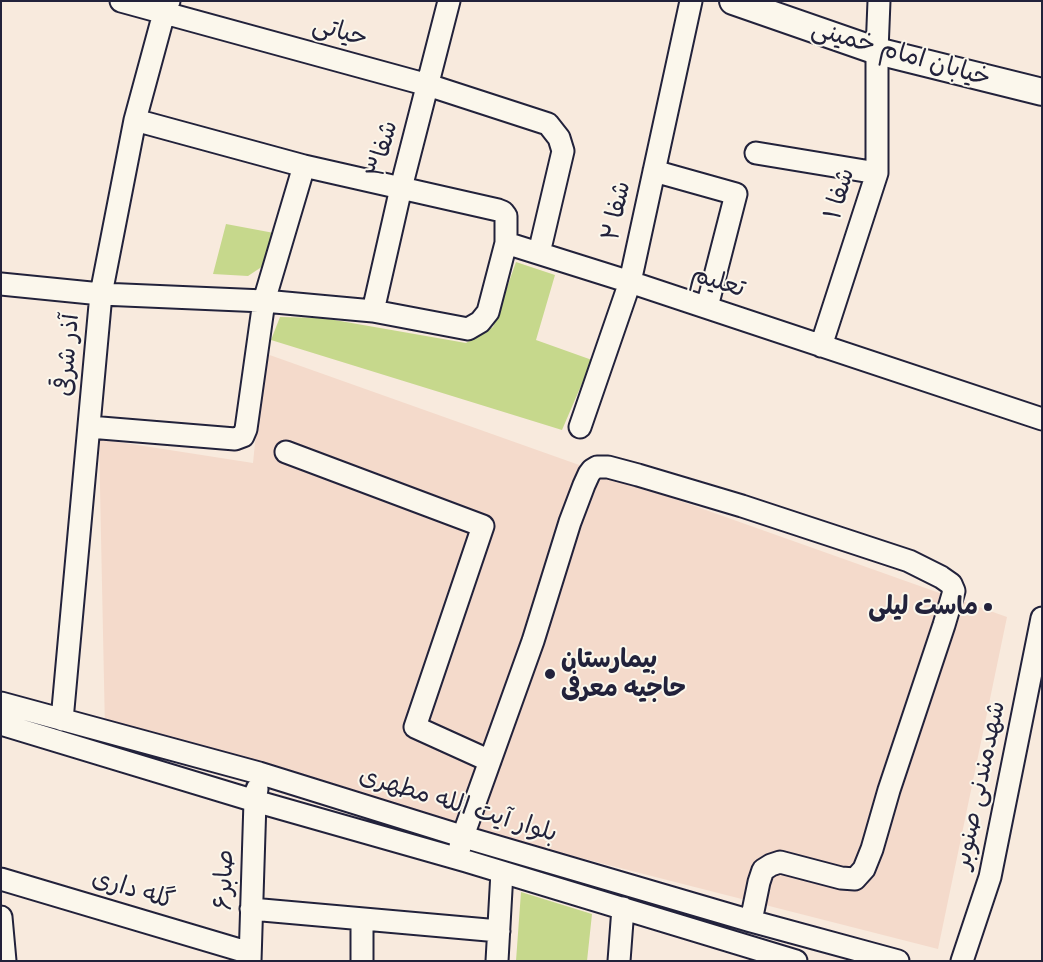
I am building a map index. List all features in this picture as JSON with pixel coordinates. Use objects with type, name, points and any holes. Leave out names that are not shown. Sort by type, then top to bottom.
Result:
[{"type":"main road","name":"خیابان امام خمینی","points":[[733,1],[877,51],[1042,92]]},
{"type":"street","name":"حیاتی","points":[[121,1],[166,7],[428,85],[548,124],[559,138],[563,151],[539,253]]},
{"type":"street","name":"شفا۳","points":[[373,311],[401,188],[449,1]]},
{"type":"street","name":"شفا ۲","points":[[580,426],[630,282],[691,1]]},
{"type":"street","name":"شفا ۱","points":[[821,346],[877,173],[879,1]]},
{"type":"street","name":"آذر شرقی","points":[[62,720],[101,294],[135,120],[166,7]]},
{"type":"street","points":[[1,284],[101,294],[264,301],[373,311],[468,329],[480,322],[488,312],[506,242],[506,216],[503,212],[304,166],[135,120]]},
{"type":"street","points":[[756,153],[877,173]]},
{"type":"street","points":[[89,427],[235,439],[243,436],[246,430],[264,301],[304,166]]},
{"type":"street","points":[[654,171],[736,194],[707,307]]},
{"type":"street","name":"تعلیم","points":[[506,242],[1042,419]]},
{"type":"street","points":[[286,452],[483,526],[415,728],[490,761]]},
{"type":"street","points":[[457,858],[463,836],[533,642],[570,522],[589,474],[597,468],[608,467],[742,506],[909,561],[941,577],[951,584],[954,591],[864,869],[855,879],[841,878],[780,862],[771,866],[763,870],[751,921]]},
{"type":"street","name":"شهدمندنی صنوبر","points":[[962,961],[990,877],[1042,618]]},
{"type":"street","name":"بلوار آیت الله مطهری","points":[[1,703],[259,773],[463,836],[751,921],[898,961]]},
{"type":"street","name":"بلوار آیت الله مطهری","points":[[1,724],[255,801],[457,858],[796,961]]},
{"type":"street","name":"صابر۶","points":[[250,957],[255,801],[259,773]]},
{"type":"street","points":[[498,961],[502,872]]},
{"type":"street","name":"گله داری","points":[[1,879],[250,957]]},
{"type":"street","points":[[619,961],[622,908]]},
{"type":"street","points":[[251,909],[499,931]]},
{"type":"street","points":[[1,917],[5,961]]},
{"type":"street","points":[[362,919],[362,961]]},
{"type":"shaded area","name":"بیمارستان حاجیه معرفی","points":[[264,353],[1007,617],[938,949],[467,829],[105,730],[99,439],[253,463]]},
{"type":"green space","points":[[226,224],[274,233],[263,266],[248,276],[213,274]]},
{"type":"green space","points":[[516,262],[555,275],[536,340],[592,360],[562,430],[271,340],[280,317],[323,318],[466,343],[493,327]]},
{"type":"green space","points":[[521,892],[592,914],[587,961],[516,961]]},
{"type":"place","name":"ماست لیلی","points":[[988,607]]},
{"type":"place","name":"بیمارستان حاجیه معرفی","points":[[550,674]]}]
